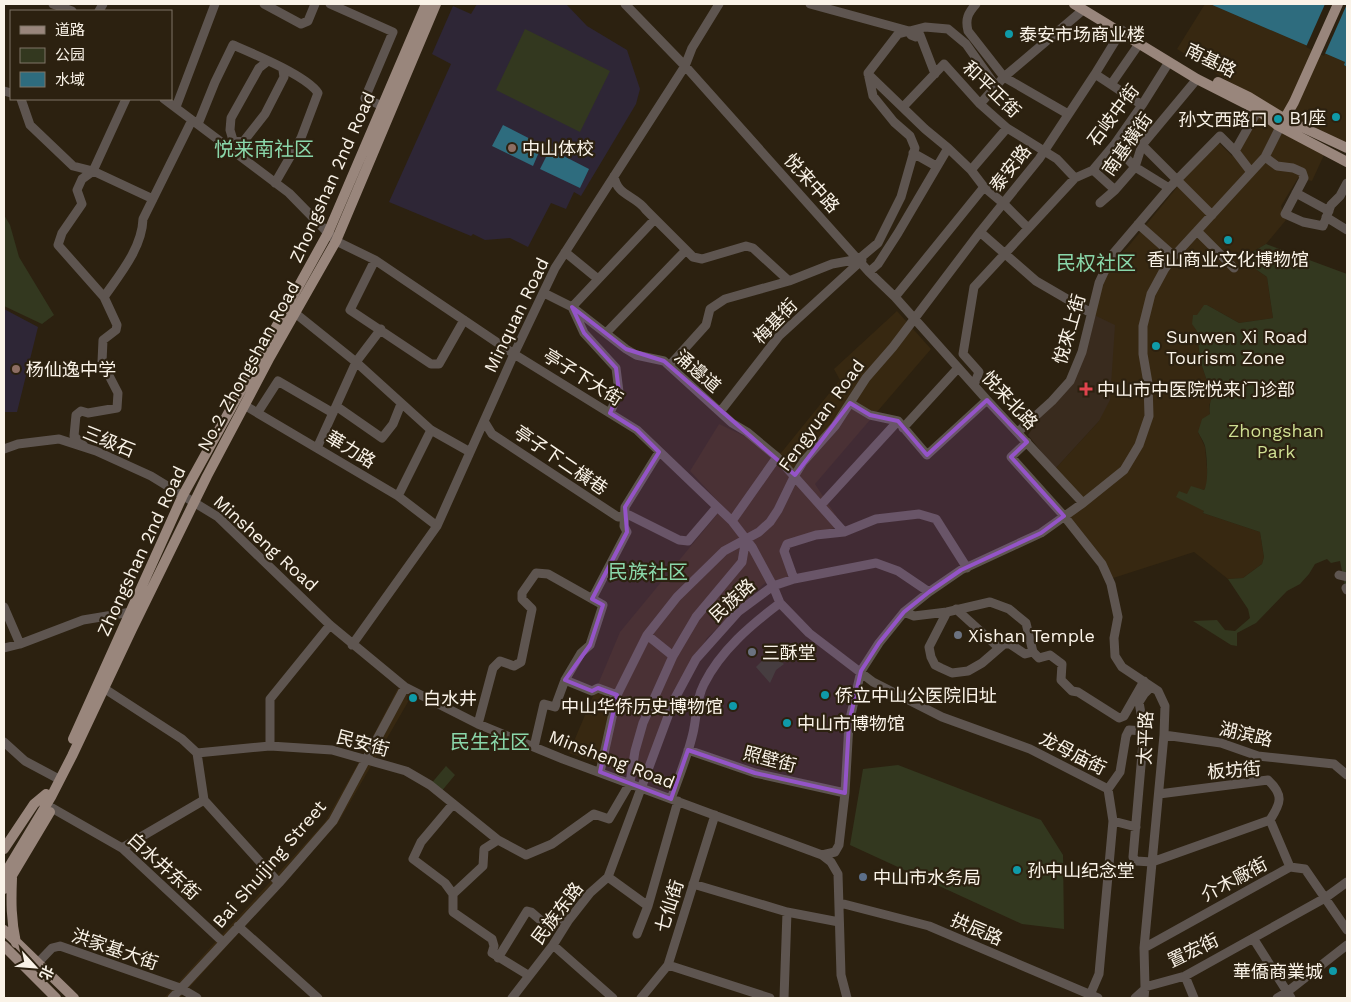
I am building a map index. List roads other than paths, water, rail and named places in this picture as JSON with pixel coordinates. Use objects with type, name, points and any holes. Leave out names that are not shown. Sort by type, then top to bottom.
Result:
[{"type":"main road","name":"Zhongshan 2nd Road","points":[[77,739],[183,494],[332,237],[382,106],[426,4]]},
{"type":"main road","name":"No.2 Zhongshan Road","points":[[77,739],[104,690],[207,476],[295,313],[332,237],[436,4]]},
{"type":"main road","points":[[1074,4],[1121,31]]},
{"type":"main road","points":[[1283,123],[1338,4]]},
{"type":"main road","name":"南基路","points":[[1121,31],[1197,79],[1258,110],[1264,116],[1283,123]]},
{"type":"main road","name":"南基路","points":[[1121,31],[1248,97],[1283,123]]},
{"type":"main road","points":[[1283,123],[1347,148]]},
{"type":"main road","points":[[1283,123],[1347,162]]},
{"type":"main road","points":[[17,944],[12,923],[8,875],[52,808],[68,778],[77,739]]},
{"type":"main road","points":[[4,862],[77,739]]},
{"type":"main road","points":[[4,889],[8,875],[72,756]]},
{"type":"main road","points":[[4,849],[34,804],[46,794]]},
{"type":"main road","points":[[4,930],[74,998]]},
{"type":"main road","points":[[4,946],[56,998]]},
{"type":"street","points":[[52,4],[69,10]]},
{"type":"street","points":[[176,108],[215,4]]},
{"type":"street","points":[[264,4],[301,24],[308,21],[315,4]]},
{"type":"street","points":[[330,4],[394,32],[365,98],[382,106]]},
{"type":"street","name":"悦来中路","points":[[627,4],[914,320]]},
{"type":"street","name":"Minquan Road","points":[[352,644],[437,526],[514,354],[555,268],[685,66],[692,48],[719,4]]},
{"type":"street","points":[[810,4],[910,31],[911,35],[916,37],[922,36],[935,74]]},
{"type":"street","points":[[976,4],[968,15],[966,22],[968,31],[1004,77],[1068,114]]},
{"type":"street","points":[[980,104],[995,85],[1082,7]]},
{"type":"street","points":[[936,166],[913,154],[915,148],[910,136],[894,122],[873,96],[868,73],[898,34],[925,27],[948,29],[966,44],[995,85]]},
{"type":"street","name":"泰安路","points":[[914,320],[980,232],[1039,159],[1096,74],[1121,31]]},
{"type":"street","points":[[1112,83],[1139,44]]},
{"type":"street","points":[[104,297],[127,266],[143,230],[143,219],[234,46],[268,61],[313,85],[318,93],[301,138],[275,183]]},
{"type":"street","points":[[268,61],[259,68],[231,118],[231,144],[243,142],[265,114],[284,77],[283,70]]},
{"type":"street","name":"石岐中街","points":[[1075,178],[1093,170],[1114,145],[1169,62]]},
{"type":"street","name":"和平正街","points":[[903,108],[944,64],[980,104],[1007,128],[1057,159],[1075,178]]},
{"type":"street","points":[[868,73],[925,129],[971,170],[984,187],[1028,228]]},
{"type":"street","points":[[1096,74],[1142,105]]},
{"type":"street","name":"南基橫街","points":[[1100,203],[1115,190],[1135,167],[1142,145],[1197,79]]},
{"type":"street","points":[[21,100],[30,125],[73,166],[92,171],[153,199]]},
{"type":"street","points":[[86,448],[74,436],[76,416],[81,411],[88,413],[117,408],[118,393],[102,362],[103,340],[116,330],[117,325],[104,297],[58,245],[62,233],[82,204],[77,190],[82,179],[92,171],[126,100]]},
{"type":"street","name":"亭子下大街","points":[[165,100],[195,122],[231,144],[289,193],[332,237],[375,260],[514,354],[637,430],[732,521],[746,538],[773,586],[780,603]]},
{"type":"street","points":[[1251,172],[1235,151],[1258,110]]},
{"type":"street","points":[[822,855],[835,852],[839,845],[846,793],[849,723],[861,671],[879,643],[904,612],[929,592],[967,568],[1041,533],[1124,470],[1139,445],[1149,416],[1148,384],[1143,354],[1143,326],[1150,294],[1174,256],[1265,157],[1283,123]]},
{"type":"street","points":[[971,170],[1007,128]]},
{"type":"street","name":"悅來上街","points":[[1018,432],[1052,401],[1070,381],[1082,352],[1090,313],[1099,283],[1112,255],[1169,188],[1220,136],[1235,151]]},
{"type":"street","points":[[1114,145],[1135,167],[1169,188]]},
{"type":"street","points":[[1142,145],[1212,215]]},
{"type":"street","points":[[869,272],[878,264],[898,233],[948,148]]},
{"type":"street","name":"梅基街","points":[[720,412],[779,336],[878,243],[901,197],[913,154]]},
{"type":"street","points":[[1265,157],[1277,166],[1293,168],[1302,172],[1304,178],[1285,214],[1304,222],[1322,226],[1327,214],[1347,183]]},
{"type":"street","points":[[1093,170],[1115,190]]},
{"type":"street","points":[[614,176],[615,184],[622,192],[641,203],[693,257],[702,259],[746,246],[753,248],[790,281]]},
{"type":"street","points":[[974,385],[979,372],[963,354],[974,286],[1075,178]]},
{"type":"street","points":[[895,297],[984,187]]},
{"type":"street","points":[[1296,193],[1347,230]]},
{"type":"street","points":[[610,413],[619,392],[616,368],[584,333],[572,307],[655,219]]},
{"type":"street","points":[[1138,224],[1174,256]]},
{"type":"street","points":[[886,228],[898,233]]},
{"type":"street","points":[[1197,231],[1234,268]]},
{"type":"street","points":[[980,232],[1036,281],[1090,313]]},
{"type":"street","points":[[606,333],[686,250]]},
{"type":"street","points":[[565,252],[598,279]]},
{"type":"street","points":[[375,260],[350,310],[431,364],[438,364],[464,320]]},
{"type":"street","points":[[670,365],[706,325],[710,309],[725,299],[790,281],[832,264],[860,260]]},
{"type":"street","name":"涌邊道","points":[[544,293],[572,307],[636,355],[664,361],[670,365],[720,412],[747,432],[795,475],[844,532]]},
{"type":"street","points":[[295,313],[356,362],[431,430],[470,452]]},
{"type":"street","name":"悦来北路","points":[[914,320],[1083,503]]},
{"type":"street","name":"Fengyuan Road","points":[[600,772],[617,695],[647,635],[677,597],[724,551],[759,532],[770,522],[803,462],[836,426],[866,378],[894,347],[914,320]]},
{"type":"street","points":[[317,448],[356,362],[381,329]]},
{"type":"street","points":[[821,505],[958,368]]},
{"type":"street","points":[[258,412],[278,381],[334,409],[382,438],[393,424],[401,404]]},
{"type":"street","points":[[850,403],[870,415],[901,424],[927,455],[987,400]]},
{"type":"street","name":"華力路","points":[[244,405],[398,496],[437,526]]},
{"type":"street","name":"亭子下二橫巷","points":[[484,421],[492,434],[618,518],[624,516]]},
{"type":"street","points":[[398,496],[431,430]]},
{"type":"street","name":"三级石","points":[[4,448],[18,444],[59,439],[86,448],[152,476],[196,502]]},
{"type":"street","name":"太平路","points":[[1027,442],[1011,457],[1064,516],[1102,564],[1111,584],[1118,617],[1114,638],[1115,656],[1122,667],[1158,691],[1164,706],[1164,735],[1144,948],[1145,991]]},
{"type":"street","points":[[592,599],[627,532],[624,526],[625,507],[660,452]]},
{"type":"street","points":[[732,521],[776,457]]},
{"type":"street","name":"Minsheng Road","points":[[196,502],[218,516],[330,625],[405,687],[478,724],[534,747],[822,855]]},
{"type":"street","points":[[624,516],[629,515],[679,540],[688,541],[717,507]]},
{"type":"street","points":[[794,579],[784,551],[786,544],[816,535],[844,532],[876,518],[919,514],[936,519],[967,568]]},
{"type":"street","points":[[630,783],[635,751],[643,723],[673,656],[696,617],[742,562],[746,538]]},
{"type":"street","name":"民族路","points":[[642,788],[674,700],[696,659],[738,612],[773,586],[794,579],[876,563],[898,571],[929,592]]},
{"type":"street","points":[[478,724],[493,668],[500,661],[514,666],[521,662],[532,609],[522,599],[522,593],[536,573],[548,574],[604,605],[590,645],[581,653],[565,680],[555,707],[544,704],[534,747]]},
{"type":"street","points":[[904,612],[914,616],[951,611],[990,602],[1009,610],[1026,623],[1033,652],[1039,658],[1050,655],[1062,664],[1061,680],[1072,691],[1078,692],[1119,718],[1124,716],[1147,684]]},
{"type":"street","points":[[637,934],[648,906],[658,869],[693,732],[699,695],[704,682],[726,652],[747,629],[780,603]]},
{"type":"street","name":"龙母庙街","points":[[780,603],[809,633],[873,682],[942,717],[1030,749],[1108,789],[1114,821],[1099,974],[1094,997]]},
{"type":"street","points":[[4,607],[20,644]]},
{"type":"street","points":[[951,611],[929,648],[931,657],[936,665],[952,674],[968,671],[982,663],[1004,644],[1010,644],[1025,654],[1033,652]]},
{"type":"street","points":[[951,611],[999,648]]},
{"type":"street","points":[[4,648],[20,644],[82,620],[131,612]]},
{"type":"street","points":[[270,746],[270,699],[330,625]]},
{"type":"street","points":[[647,635],[673,656]]},
{"type":"street","points":[[565,680],[592,691],[598,688],[617,695]]},
{"type":"street","points":[[1147,684],[1139,702],[1144,731],[1133,856],[1136,860],[1152,862],[1270,820]]},
{"type":"street","name":"Bai Shuijing Street","points":[[172,998],[333,821],[405,687]]},
{"type":"street","points":[[104,690],[182,739],[197,753],[204,800],[279,882]]},
{"type":"street","points":[[1108,789],[1120,772],[1126,736],[1129,730],[1144,731]]},
{"type":"street","name":"湖滨路","points":[[1164,735],[1221,743],[1258,756],[1334,764],[1347,775]]},
{"type":"street","points":[[4,742],[25,761],[55,777]]},
{"type":"street","name":"民安街","points":[[197,753],[270,746],[332,750],[406,771],[430,785],[498,840],[526,855],[552,844],[594,814],[608,819],[630,783]]},
{"type":"street","name":"照壁街","points":[[688,750],[755,773],[846,793]]},
{"type":"street","name":"板坊街","points":[[1159,794],[1268,780],[1274,786],[1280,798],[1278,808],[1270,820]]},
{"type":"street","name":"民族东路","points":[[512,998],[590,893],[608,877],[642,788]]},
{"type":"street","points":[[122,848],[204,800]]},
{"type":"street","points":[[453,804],[421,842],[413,859],[445,883],[453,894],[453,912],[492,939],[494,946],[492,953],[528,975]]},
{"type":"street","name":"白水井东街","points":[[52,808],[122,848],[223,942]]},
{"type":"street","name":"七仙街","points":[[641,998],[668,965],[715,815]]},
{"type":"street","name":"介木廠街","points":[[1144,948],[1290,867],[1270,820]]},
{"type":"street","points":[[1114,821],[1136,827]]},
{"type":"street","points":[[453,894],[483,866],[484,849],[498,840]]},
{"type":"street","points":[[822,855],[831,862],[838,874],[841,975],[847,998]]},
{"type":"street","points":[[1290,867],[1305,869],[1347,930]]},
{"type":"street","points":[[608,877],[648,906]]},
{"type":"street","name":"置宏街","points":[[1145,991],[1185,976],[1325,898],[1347,882]]},
{"type":"street","points":[[693,884],[787,912],[839,922]]},
{"type":"street","name":"拱辰路","points":[[840,903],[929,926],[1094,997]]},
{"type":"street","points":[[552,908],[558,917],[568,921]]},
{"type":"street","points":[[498,958],[527,912],[531,912],[544,924],[558,917]]},
{"type":"street","points":[[784,998],[787,912]]},
{"type":"street","points":[[238,926],[318,998]]},
{"type":"street","points":[[1253,938],[1289,995]]},
{"type":"street","points":[[1277,998],[1289,995],[1347,944]]},
{"type":"street","points":[[553,945],[613,998]]},
{"type":"street","name":"洪家基大街","points":[[30,972],[52,948],[60,946],[180,988],[197,998]]},
{"type":"street","points":[[668,965],[770,998]]},
{"type":"street","points":[[1185,976],[1194,998]]},
{"type":"street","points":[[1136,998],[1145,991]]},
{"type":"water","points":[[1210,4],[1347,4],[1347,67],[1344,65],[1345,62]]},
{"type":"water","points":[[503,125],[542,145],[533,166],[492,146]]},
{"type":"water","points":[[550,149],[589,169],[580,188],[540,169]]},
{"type":"place","name":"泰安市场商业楼","points":[[1009,34]]},
{"type":"place","name":"B1座","points":[[1336,117]]},
{"type":"place","name":"孙文西路口","points":[[1278,119]]},
{"type":"place","name":"中山体校","points":[[512,148]]},
{"type":"place","name":"香山商业文化博物馆","points":[[1228,240]]},
{"type":"place","name":"Sunwen Xi Road Tourism Zone","points":[[1156,346]]},
{"type":"place","name":"杨仙逸中学","points":[[16,369]]},
{"type":"place","name":"中山市中医院悦来门诊部","points":[[1086,389]]},
{"type":"place","name":"Xishan Temple","points":[[958,635]]},
{"type":"place","name":"三酥堂","points":[[752,652]]},
{"type":"place","name":"侨立中山公医院旧址","points":[[825,695]]},
{"type":"place","name":"白水井","points":[[413,698]]},
{"type":"place","name":"中山华侨历史博物馆","points":[[733,706]]},
{"type":"place","name":"中山市博物馆","points":[[787,723]]},
{"type":"place","name":"孙中山纪念堂","points":[[1017,870]]},
{"type":"place","name":"中山市水务局","points":[[863,877]]},
{"type":"place","name":"華僑商業城","points":[[1333,971]]},
{"type":"district","name":"悦来南社区","points":[[264,149]]},
{"type":"district","name":"民权社区","points":[[1096,263]]},
{"type":"district","name":"民族社区","points":[[648,572]]},
{"type":"district","name":"民生社区","points":[[490,742]]},
{"type":"park label","name":"Zhongshan Park","points":[[1276,440]]}]
